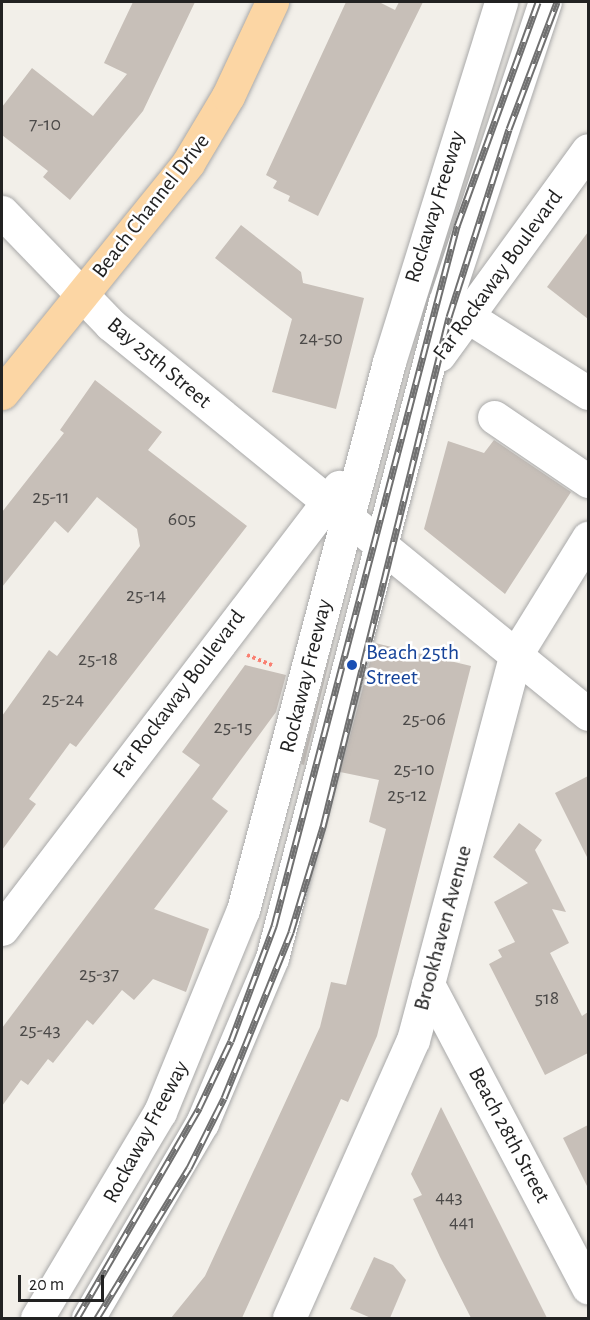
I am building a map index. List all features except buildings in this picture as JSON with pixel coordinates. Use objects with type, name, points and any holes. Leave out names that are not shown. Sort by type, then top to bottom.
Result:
[{"type":"main road","name":"Beach Channel Drive","points":[[2,393],[195,153],[272,2]]},
{"type":"street","name":"Rockaway Freeway","points":[[361,462],[501,2]]},
{"type":"street","name":"Rockaway Freeway","points":[[456,310],[545,2]]},
{"type":"street","name":"Far Rockaway Boulevard","points":[[428,371],[456,310],[588,150]]},
{"type":"street","name":"Bay 25th Street","points":[[2,212],[82,295],[336,510]]},
{"type":"street","points":[[456,310],[588,393]]},
{"type":"street","name":"Rockaway Freeway","points":[[88,1318],[202,1123],[272,958],[428,371]]},
{"type":"street","points":[[494,417],[588,481]]},
{"type":"street","name":"Far Rockaway Boulevard","points":[[2,929],[336,510],[361,462]]},
{"type":"street","name":"Rockaway Freeway","points":[[37,1318],[139,1152],[213,991],[256,869],[336,510]]},
{"type":"street","points":[[336,510],[588,714]]},
{"type":"street","name":"Brookhaven Avenue","points":[[289,1318],[413,1040],[515,656],[588,538]]},
{"type":"street","name":"Beach 28th Street","points":[[428,984],[580,1250],[588,1287]]},
{"type":"path","points":[[238,652],[272,665]]},
{"type":"railway","points":[[77,1318],[199,1108],[231,1041],[274,926],[457,226],[538,2]]},
{"type":"railway","points":[[97,1318],[189,1168],[224,1098],[291,932],[323,827],[449,317],[509,129],[557,2]]},
{"type":"place","name":"Beach 25th Street","points":[[352,665]]}]
